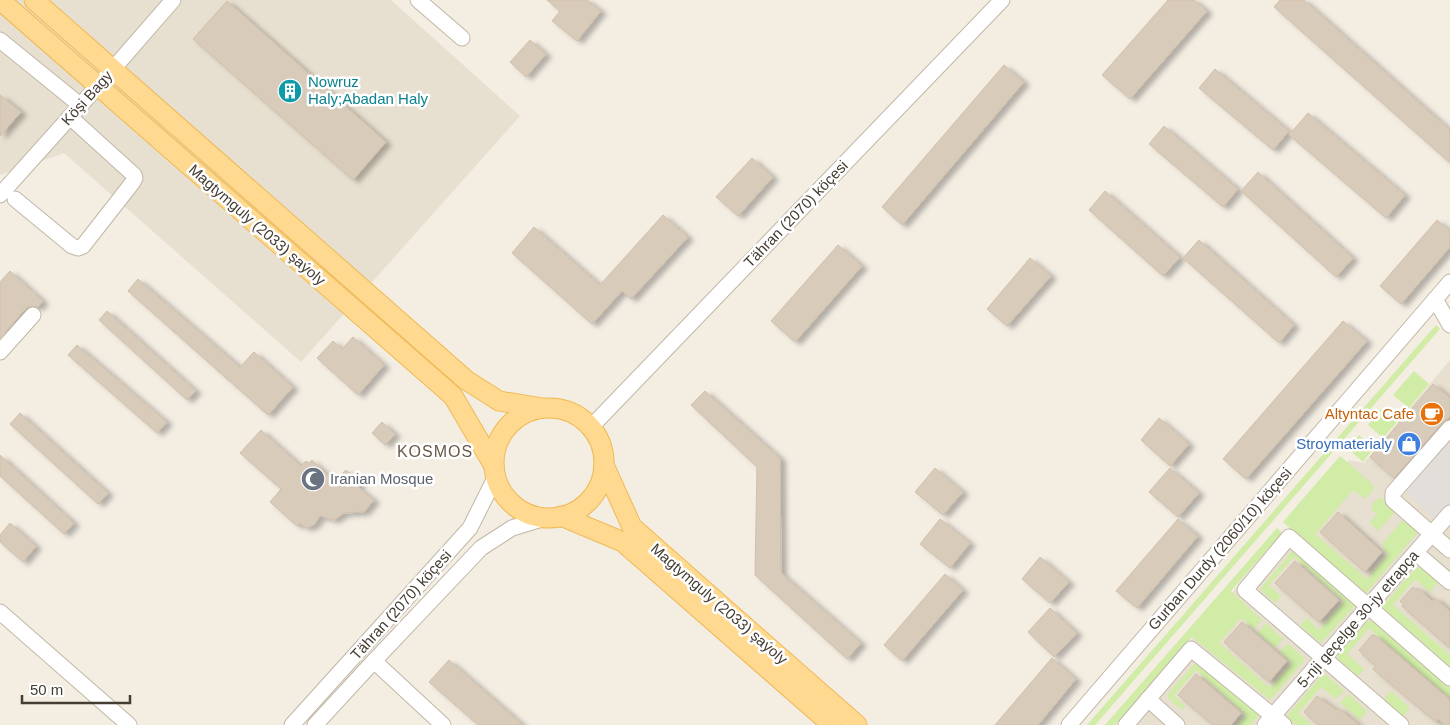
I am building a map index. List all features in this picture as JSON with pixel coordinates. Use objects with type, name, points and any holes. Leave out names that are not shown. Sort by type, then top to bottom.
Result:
[{"type":"main road","name":"Magtymguly (2033) şaýoly","points":[[0,0],[453,396],[495,471]]},
{"type":"main road","name":"Magtymguly (2033) şaýoly","points":[[34,0],[466,380],[499,401],[542,408]]},
{"type":"main road","points":[[542,408],[563,410],[573,414],[591,427],[601,445],[604,465],[599,485],[591,498],[580,508],[553,517],[526,513],[510,502],[499,485],[495,471],[497,446],[507,428],[522,415],[542,408]]},
{"type":"main road","name":"Magtymguly (2033) şaýoly","points":[[604,465],[632,527],[857,725]]},
{"type":"main road","name":"Magtymguly (2033) şaýoly","points":[[553,517],[623,542],[824,723]]},
{"type":"street","name":"Köşi Bagy","points":[[4,195],[80,105],[173,0]]},
{"type":"street","points":[[418,0],[462,38]]},
{"type":"street","name":"Tähran (2070) köçesi","points":[[591,427],[1002,0]]},
{"type":"street","points":[[0,40],[80,105]]},
{"type":"street","points":[[4,195],[72,246],[78,248],[83,246],[135,178],[134,175],[70,117]]},
{"type":"street","name":"Gurban Durdy (2060/10) köçesi","points":[[1069,725],[1450,282]]},
{"type":"street","points":[[1435,299],[1450,326]]},
{"type":"street","points":[[0,352],[33,315]]},
{"type":"street","points":[[1450,428],[1393,493],[1393,500],[1450,550]]},
{"type":"street","name":"Tähran (2070) köçesi","points":[[292,725],[470,528],[495,471]]},
{"type":"street","name":"5-nji geçelge 30-jy etrapça","points":[[1274,722],[1324,659],[1450,513]]},
{"type":"street","name":"Tähran (2070) köçesi","points":[[316,725],[481,548],[512,528],[553,517]]},
{"type":"street","points":[[1401,725],[1245,590],[1289,537],[1450,678]]},
{"type":"street","points":[[1416,553],[1450,582]]},
{"type":"street","points":[[0,612],[129,725]]},
{"type":"street","points":[[1126,725],[1191,649],[1274,722]]},
{"type":"street","points":[[374,661],[443,725]]},
{"type":"street","points":[[1148,699],[1177,725]]},
{"type":"shaded area","points":[[0,0],[391,0],[520,116],[301,362],[64,153],[0,175]]},
{"type":"shaded area","points":[[1450,360],[1450,725],[1116,725],[1349,460],[1364,463]]},
{"type":"shaded area","points":[[1450,433],[1450,504],[1436,520],[1401,488]]},
{"type":"green space","points":[[1436,325],[1440,329],[1095,725],[1087,725]]},
{"type":"green space","points":[[1414,371],[1429,384],[1409,408],[1393,395]]},
{"type":"green space","points":[[1381,409],[1397,422],[1383,438],[1368,425]]},
{"type":"green space","points":[[1359,435],[1374,448],[1363,462],[1353,453],[1350,447]]},
{"type":"green space","points":[[1340,456],[1374,487],[1365,499],[1353,490],[1315,534],[1367,579],[1388,554],[1383,549],[1383,543],[1402,521],[1406,521],[1418,532],[1365,594],[1283,522]]},
{"type":"green space","points":[[1380,497],[1395,512],[1378,531],[1370,523],[1377,514],[1372,510],[1372,504]]},
{"type":"green space","points":[[1277,528],[1282,533],[1231,591],[1262,620],[1254,629],[1241,618],[1219,643],[1270,688],[1292,663],[1280,652],[1288,643],[1304,658],[1304,661],[1270,700],[1192,637],[1115,725],[1105,725]]},
{"type":"green space","points":[[1294,549],[1358,602],[1321,643],[1300,626],[1307,618],[1319,630],[1344,601],[1294,557],[1269,585],[1281,596],[1275,603],[1260,589]]},
{"type":"green space","points":[[1420,567],[1438,583],[1430,592],[1415,579],[1393,605],[1450,655],[1450,669],[1382,610],[1382,607],[1416,568]]},
{"type":"green space","points":[[1366,622],[1378,623],[1450,686],[1450,698],[1369,628],[1347,654],[1364,669],[1358,676],[1338,659],[1338,655]]},
{"type":"green space","points":[[1266,623],[1283,639],[1275,648],[1258,633]]},
{"type":"green space","points":[[1199,661],[1259,715],[1251,725],[1237,725],[1246,715],[1196,670],[1174,695],[1185,706],[1182,710],[1168,698],[1168,694],[1196,662]]},
{"type":"green space","points":[[1322,675],[1326,675],[1344,691],[1336,699],[1321,687],[1298,713],[1312,725],[1296,725],[1289,719],[1288,715]]},
{"type":"green space","points":[[1391,691],[1410,708],[1403,716],[1384,699]]},
{"type":"green space","points":[[1348,694],[1367,711],[1360,720],[1340,703]]},
{"type":"building","points":[[547,0],[587,0],[601,11],[577,41],[552,21],[560,11]]},
{"type":"building","points":[[1168,0],[1194,0],[1207,11],[1130,99],[1102,75]]},
{"type":"building","points":[[1280,0],[1304,0],[1450,130],[1450,163],[1274,7]]},
{"type":"building","name":"Nowruz Haly;Abadan Haly","points":[[227,1],[386,142],[353,180],[193,39]]},
{"type":"building","points":[[530,40],[546,54],[526,77],[510,62]]},
{"type":"building","points":[[1004,65],[1024,82],[902,225],[882,207]]},
{"type":"building","points":[[1215,69],[1289,131],[1273,150],[1199,88]]},
{"type":"building","points":[[0,95],[21,112],[0,136]]},
{"type":"building","points":[[1308,113],[1405,195],[1386,218],[1289,135]]},
{"type":"building","points":[[1164,126],[1238,189],[1223,207],[1149,144]]},
{"type":"building","points":[[752,158],[773,177],[738,216],[716,197]]},
{"type":"building","points":[[1258,172],[1353,258],[1336,277],[1241,191]]},
{"type":"building","points":[[1105,191],[1180,257],[1163,276],[1089,210]]},
{"type":"building","points":[[663,215],[688,237],[631,299],[622,291],[592,324],[512,253],[534,227],[600,285]]},
{"type":"building","points":[[1437,220],[1450,231],[1450,247],[1401,304],[1380,286]]},
{"type":"building","points":[[1199,240],[1294,325],[1279,343],[1183,258]]},
{"type":"building","points":[[838,245],[862,266],[795,342],[771,321]]},
{"type":"building","points":[[1030,258],[1051,276],[1007,326],[987,309]]},
{"type":"building","points":[[10,271],[43,301],[38,307],[31,306],[26,308],[0,338],[0,282]]},
{"type":"building","points":[[138,279],[240,367],[254,352],[293,387],[268,415],[128,291]]},
{"type":"building","points":[[107,311],[196,391],[187,400],[99,320]]},
{"type":"building","points":[[1343,321],[1367,341],[1246,479],[1223,459]]},
{"type":"building","points":[[353,337],[384,365],[358,395],[317,358],[333,341],[342,349]]},
{"type":"building","points":[[77,345],[167,422],[157,433],[68,355]]},
{"type":"building","points":[[1433,384],[1450,398],[1450,417],[1443,422],[1394,478],[1370,457]]},
{"type":"building","points":[[705,391],[780,458],[781,573],[861,643],[847,659],[755,575],[757,467],[691,405]]},
{"type":"building","points":[[20,413],[108,493],[98,504],[10,424]]},
{"type":"building","points":[[1159,418],[1189,444],[1170,466],[1141,440]]},
{"type":"building","points":[[382,422],[395,434],[385,445],[372,433]]},
{"type":"building","name":"Iranian Mosque","points":[[261,430],[301,466],[306,461],[309,463],[312,460],[328,475],[341,475],[346,470],[360,482],[357,486],[374,500],[364,512],[344,513],[334,520],[320,516],[314,525],[305,528],[300,523],[297,526],[270,502],[281,489],[240,453]]},
{"type":"building","points":[[0,455],[74,523],[64,534],[0,476]]},
{"type":"building","points":[[935,468],[963,492],[943,515],[915,492]]},
{"type":"building","points":[[1170,468],[1199,493],[1178,517],[1149,492]]},
{"type":"building","points":[[1338,512],[1382,552],[1365,572],[1320,532]]},
{"type":"building","points":[[940,519],[970,543],[950,568],[920,544]]},
{"type":"building","points":[[1178,519],[1198,536],[1137,608],[1116,591]]},
{"type":"building","points":[[10,523],[36,546],[23,562],[0,542],[0,535]]},
{"type":"building","points":[[1040,557],[1069,582],[1050,603],[1022,579]]},
{"type":"building","points":[[1295,561],[1339,600],[1319,622],[1275,583]]},
{"type":"building","points":[[945,574],[963,590],[902,661],[884,645]]},
{"type":"building","points":[[1413,587],[1417,590],[1418,588],[1432,601],[1435,598],[1450,611],[1450,648],[1402,606],[1404,605],[1400,601]]},
{"type":"building","points":[[1050,608],[1077,633],[1054,657],[1028,632]]},
{"type":"building","points":[[1242,622],[1287,661],[1269,682],[1224,642]]},
{"type":"building","points":[[1372,635],[1376,636],[1450,700],[1450,725],[1445,725],[1438,719],[1436,722],[1373,669],[1376,666],[1359,650]]},
{"type":"building","points":[[1052,658],[1076,679],[1038,725],[995,725]]},
{"type":"building","points":[[449,660],[523,725],[478,725],[429,682]]},
{"type":"building","points":[[1196,674],[1241,713],[1231,725],[1213,725],[1178,695]]},
{"type":"building","points":[[1317,696],[1336,710],[1338,708],[1359,725],[1318,725],[1304,712]]},
{"type":"place","name":"Nowruz Haly;Abadan Haly","points":[[290,91]]},
{"type":"place","name":"Altyntac Cafe","points":[[1432,414]]},
{"type":"place","name":"Stroymaterialy","points":[[1409,444]]},
{"type":"place","name":"Iranian Mosque","points":[[313,479]]},
{"type":"district","name":"KOSMOS","points":[[435,451]]}]
